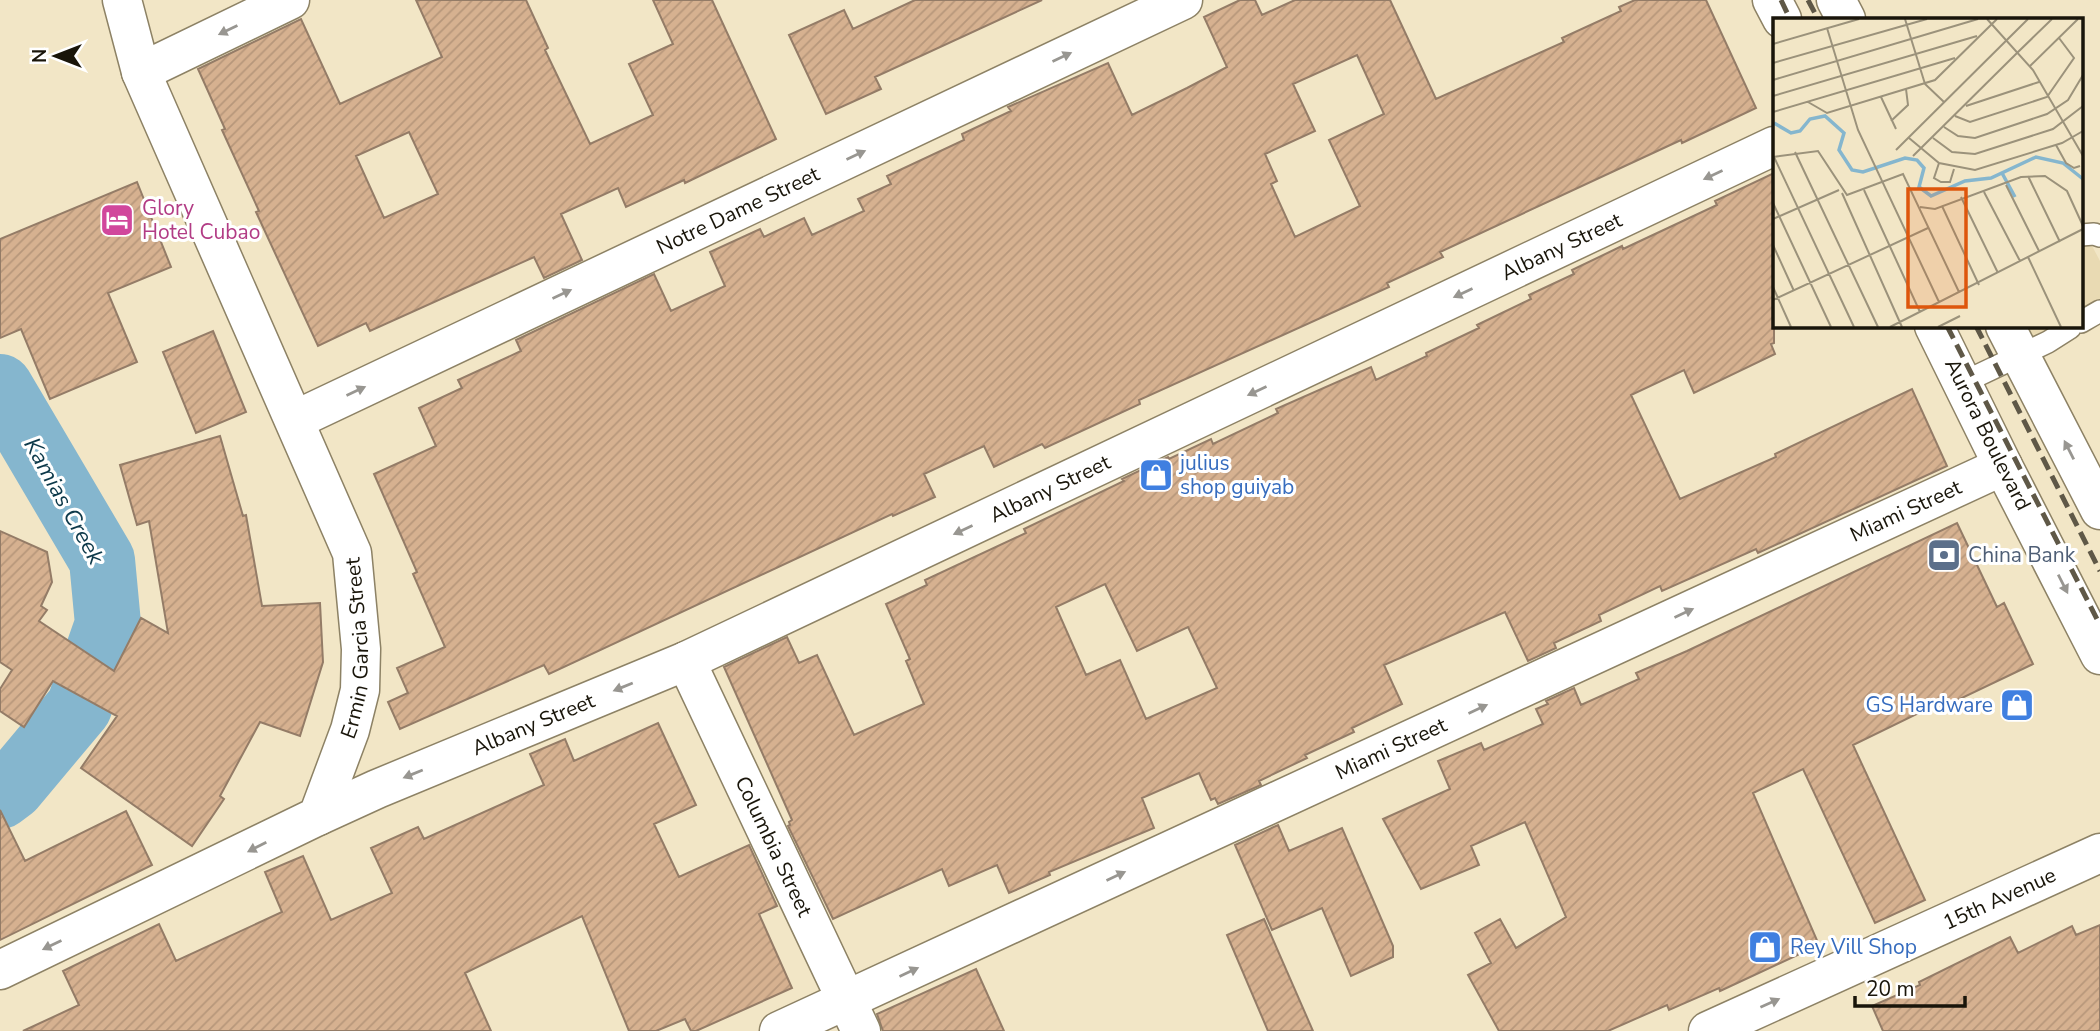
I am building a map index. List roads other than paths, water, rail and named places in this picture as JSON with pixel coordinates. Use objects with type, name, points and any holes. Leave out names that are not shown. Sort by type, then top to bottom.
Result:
[{"type":"street","name":"Ermin Garcia Street","points":[[122,0],[141,72],[352,553],[361,649],[360,690],[350,730],[318,816]]},
{"type":"street","points":[[141,72],[290,0]]},
{"type":"street","name":"Notre Dame Street","points":[[295,421],[1183,0]]},
{"type":"street","points":[[1772,0],[1781,18]]},
{"type":"street","points":[[1836,0],[1845,18]]},
{"type":"street","name":"Albany Street","points":[[318,816],[389,783],[686,661],[1773,146]]},
{"type":"street","name":"Aurora Boulevard","points":[[1934,327],[2100,655]]},
{"type":"street","points":[[2012,341],[2100,510]]},
{"type":"street","name":"Miami Street","points":[[779,1031],[854,1016],[2003,466]]},
{"type":"street","name":"Columbia Street","points":[[686,661],[854,1016]]},
{"type":"street","points":[[0,970],[318,816]]},
{"type":"street","name":"15th Avenue","points":[[1708,1031],[2100,853]]},
{"type":"lane","points":[[2082,235],[2100,236]]},
{"type":"lane","points":[[2082,320],[2100,311]]},
{"type":"lane","points":[[1962,383],[2012,341],[2065,327]]},
{"type":"waterway","name":"Kamias Creek","points":[[0,387],[102,560],[108,624],[79,707],[12,787],[0,796]]},
{"type":"railway","points":[[1781,0],[1790,18]]},
{"type":"railway","points":[[1808,0],[1817,18]]},
{"type":"railway","points":[[1948,327],[2100,625]]},
{"type":"railway","points":[[1977,327],[2100,571]]},
{"type":"place","name":"Glory Hotel Cubao","points":[[117,220]]},
{"type":"place","name":"julius shop guiyab","points":[[1156,475]]},
{"type":"place","name":"China Bank","points":[[1944,555]]},
{"type":"place","name":"GS Hardware","points":[[2017,705]]},
{"type":"place","name":"Rey Vill Shop","points":[[1765,947]]}]
